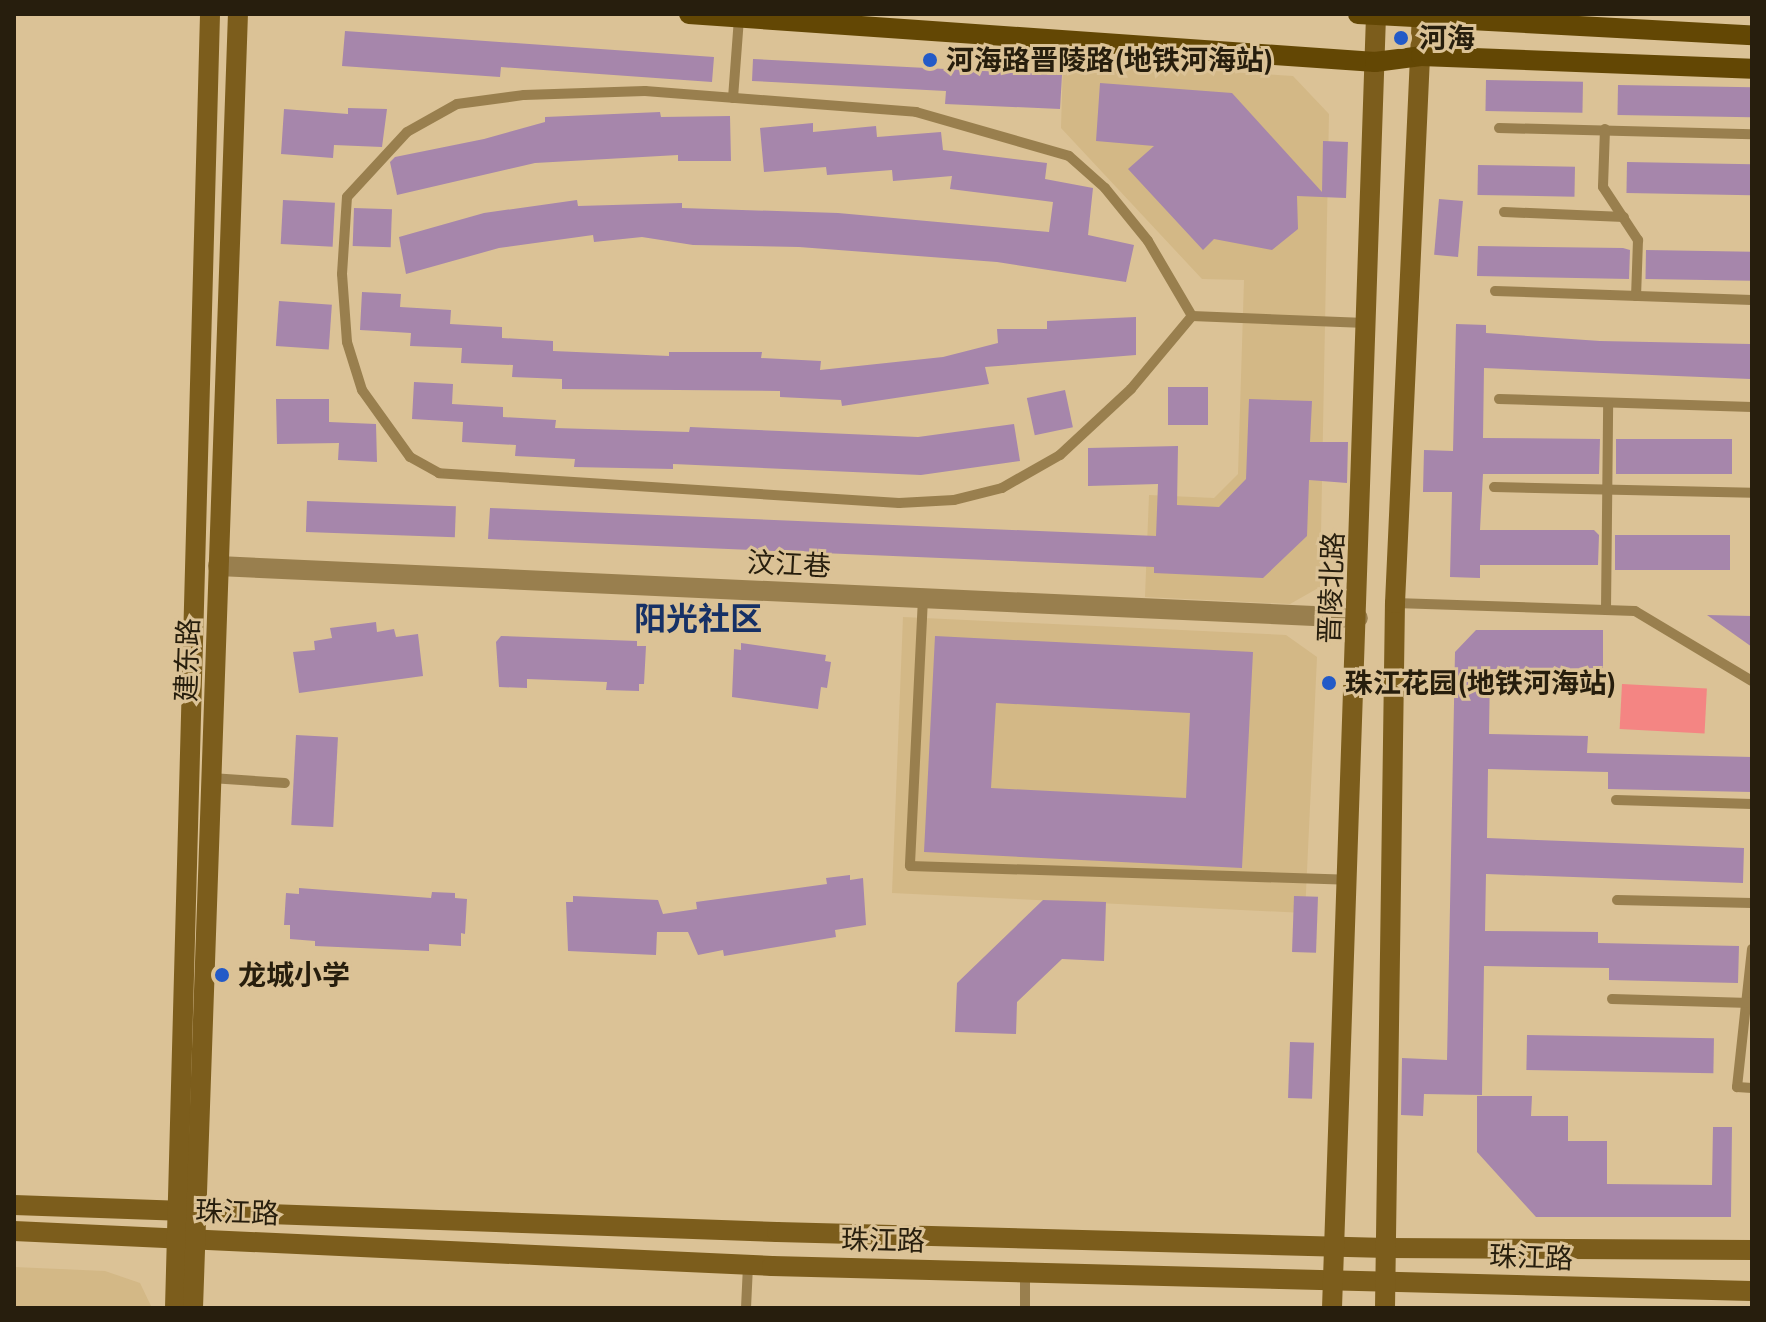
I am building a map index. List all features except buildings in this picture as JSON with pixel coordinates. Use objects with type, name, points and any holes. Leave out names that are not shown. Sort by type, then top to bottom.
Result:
[{"type":"main road","points":[[689,14],[1375,62],[1421,56],[1752,69]]},
{"type":"main road","points":[[1370,14],[1752,35]]},
{"type":"street","name":"建东路","points":[[175,1308],[186,1211],[210,14]]},
{"type":"street","name":"建东路","points":[[186,1211],[211,778],[238,14]]},
{"type":"street","name":"晋陵北路","points":[[1332,1308],[1368,323],[1375,62],[1370,14]]},
{"type":"street","points":[[1385,1308],[1395,603],[1422,16]]},
{"type":"street","name":"汶江巷","points":[[218,566],[1358,618]]},
{"type":"street","name":"珠江路","points":[[14,1205],[1387,1248],[1752,1250]]},
{"type":"street","name":"珠江路","points":[[14,1231],[748,1265],[1752,1291]]},
{"type":"street","name":"建东路","points":[[185,1238],[193,1308]]},
{"type":"lane","points":[[733,98],[739,18]]},
{"type":"lane","points":[[645,91],[916,112],[1069,156],[1105,188],[1148,241],[1192,316],[1131,389],[1060,455],[1002,488],[954,500],[899,503],[439,473],[410,457],[362,390],[347,342],[342,274],[347,197],[367,170],[407,132],[457,104],[524,95],[645,91]]},
{"type":"lane","points":[[1499,128],[1752,134]]},
{"type":"lane","points":[[1605,129],[1603,187],[1638,240],[1636,296]]},
{"type":"lane","points":[[1504,212],[1624,217]]},
{"type":"lane","points":[[1495,291],[1752,300]]},
{"type":"lane","points":[[1192,316],[1368,323]]},
{"type":"lane","points":[[1499,399],[1752,407]]},
{"type":"lane","points":[[1606,610],[1608,404]]},
{"type":"lane","points":[[1494,487],[1752,493]]},
{"type":"lane","points":[[923,598],[910,866],[1348,880]]},
{"type":"lane","points":[[1395,603],[1635,611],[1752,681]]},
{"type":"lane","points":[[211,778],[285,783]]},
{"type":"lane","points":[[1616,800],[1752,804]]},
{"type":"lane","points":[[1617,900],[1752,903]]},
{"type":"lane","points":[[1752,949],[1749,1002],[1737,1087],[1752,1088]]},
{"type":"lane","points":[[1612,999],[1749,1002]]},
{"type":"lane","points":[[746,1308],[748,1265]]},
{"type":"lane","points":[[1025,1272],[1025,1308]]},
{"type":"shaded area","points":[[1063,61],[1293,76],[1329,114],[1320,587],[1290,604],[1145,597],[1149,495],[1214,498],[1238,474],[1244,280],[1202,279],[1061,128]]},
{"type":"shaded area","points":[[903,617],[1286,635],[1317,657],[1305,913],[892,893]]},
{"type":"shaded area","points":[[1622,684],[1707,688],[1705,733],[1620,729]]},
{"type":"shaded area","points":[[14,1267],[105,1271],[140,1283],[152,1308],[14,1308]]},
{"type":"place","name":"河海","points":[[1401,38]]},
{"type":"place","name":"河海路晋陵路(地铁河海站)","points":[[930,60]]},
{"type":"place","name":"珠江花园(地铁河海站)","points":[[1329,683]]},
{"type":"place","name":"龙城小学","points":[[222,975]]},
{"type":"district","name":"阳光社区","points":[[698,618]]}]
